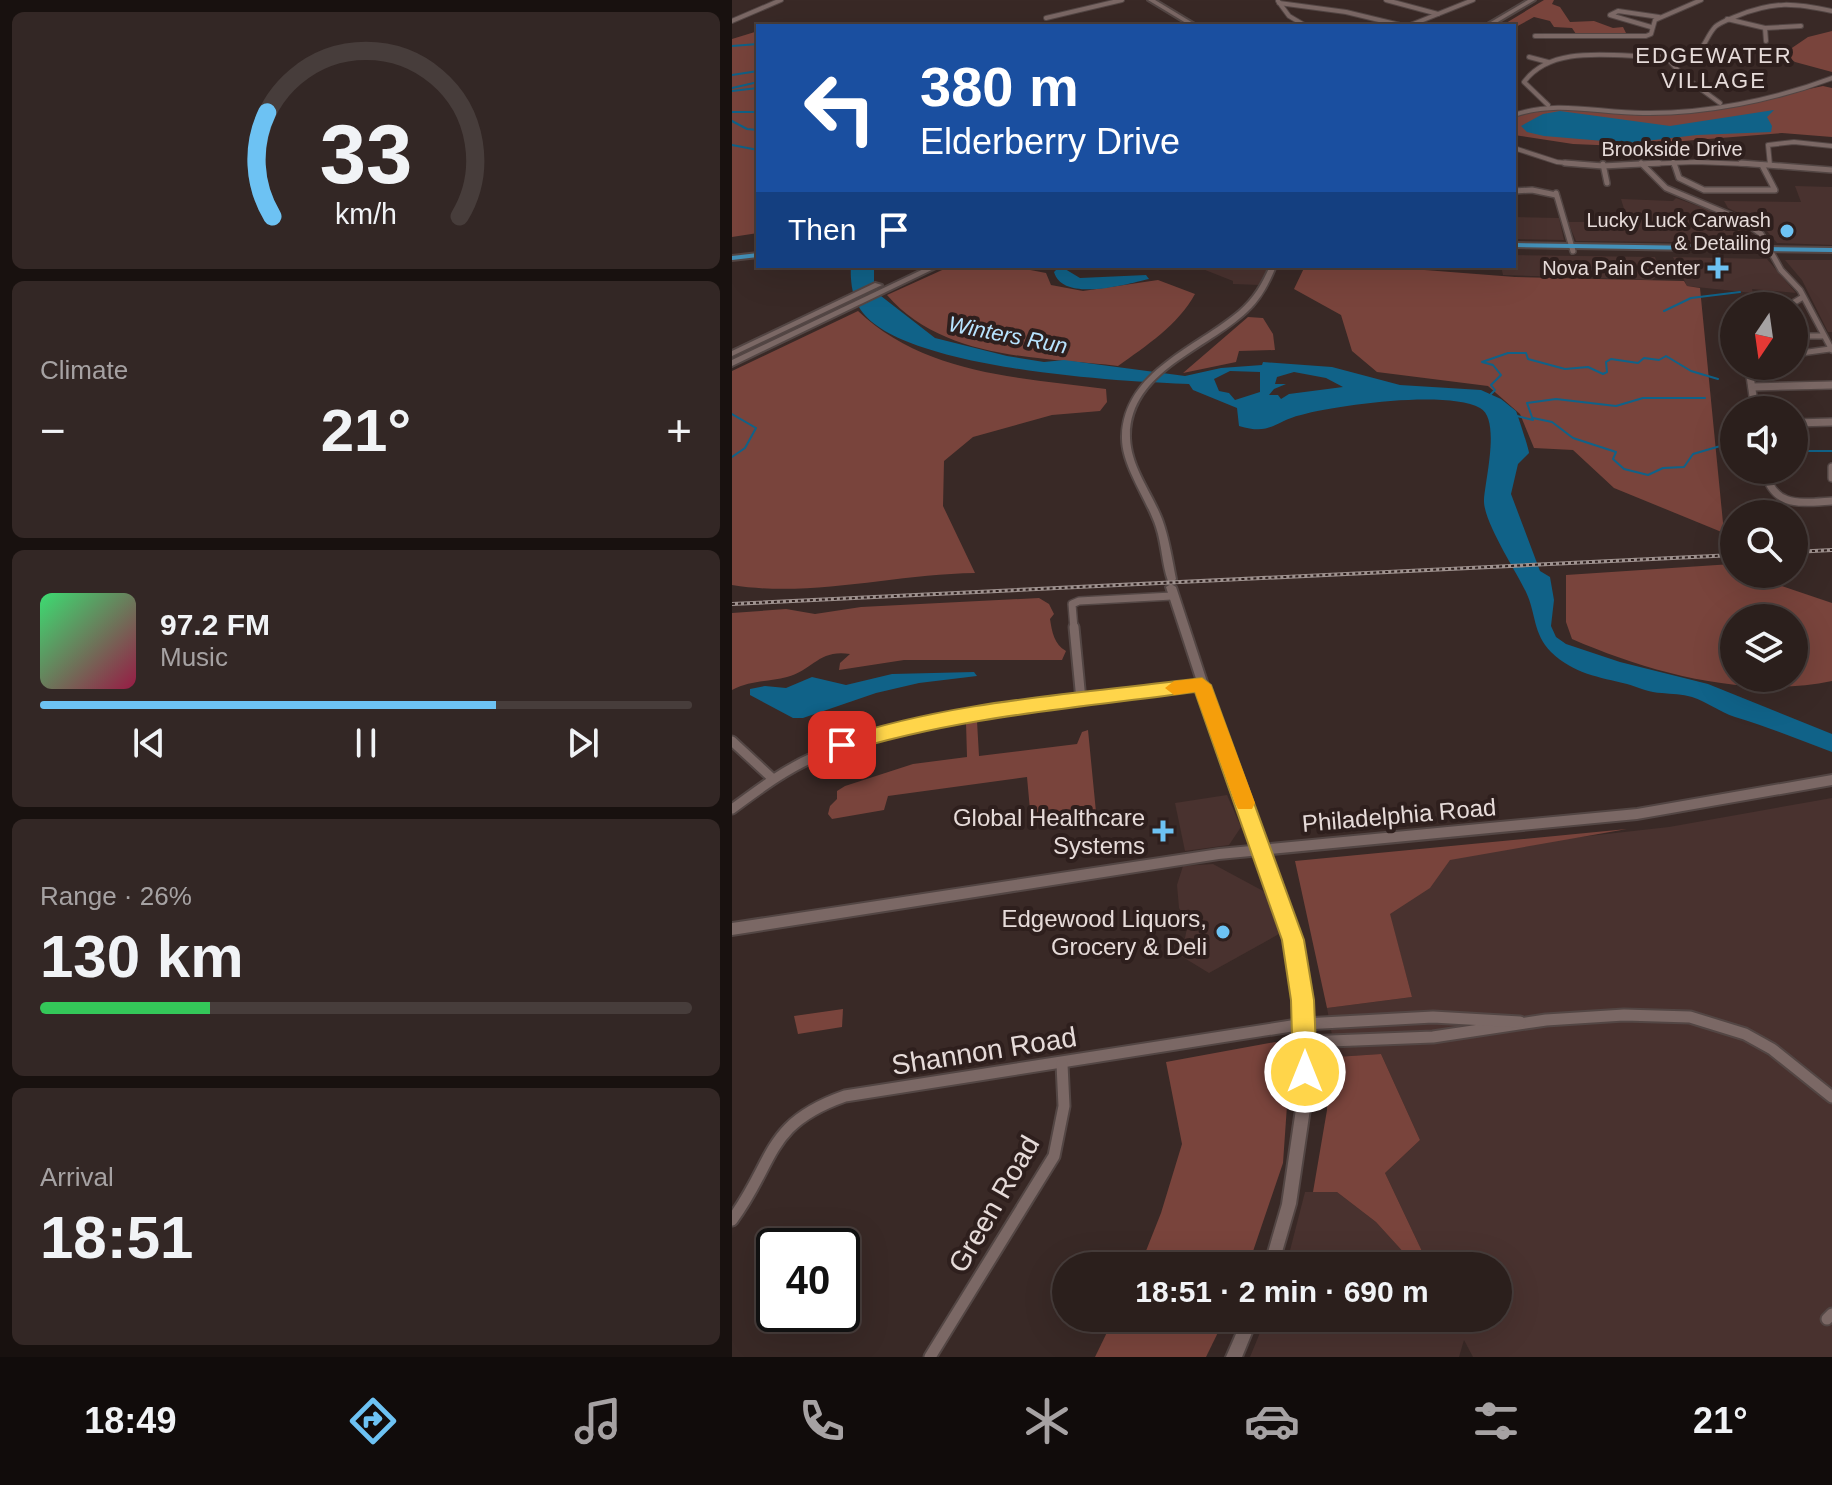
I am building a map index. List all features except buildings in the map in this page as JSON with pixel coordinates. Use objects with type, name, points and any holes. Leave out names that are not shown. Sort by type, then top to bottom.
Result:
[{"type":"highway","points":[[1516,247],[1832,252]]},
{"type":"highway","points":[[732,251],[756,248]]},
{"type":"highway","points":[[732,258],[756,255]]},
{"type":"main road","points":[[1151,0],[1192,24]]},
{"type":"main road","points":[[1490,24],[1532,0]]},
{"type":"main road","points":[[891,283],[915,268]]},
{"type":"main road","points":[[732,363],[849,303],[931,268]]},
{"type":"main road","points":[[732,354],[849,303]]},
{"type":"main road","name":"Philadelphia Road","points":[[732,929],[1261,850],[1637,814],[1832,780]]},
{"type":"street","points":[[732,21],[780,0]]},
{"type":"street","points":[[1046,18],[1122,0]]},
{"type":"street","points":[[1386,0],[1438,14]]},
{"type":"street","points":[[1551,36],[1646,36],[1651,34],[1652,22],[1701,0]]},
{"type":"street","points":[[1807,5],[1812,0]]},
{"type":"street","points":[[1279,1],[1289,16],[1303,24]]},
{"type":"street","points":[[1279,1],[1397,24]]},
{"type":"street","points":[[1411,24],[1468,1]]},
{"type":"street","points":[[1701,51],[1711,30],[1726,19],[1770,3],[1807,5],[1832,11]]},
{"type":"street","points":[[1651,27],[1610,15],[1618,11],[1660,17]]},
{"type":"street","points":[[1726,19],[1765,28],[1801,26]]},
{"type":"street","points":[[1765,28],[1766,41]]},
{"type":"street","points":[[1658,48],[1683,76],[1721,103]]},
{"type":"street","points":[[1524,82],[1528,74],[1548,62],[1569,56],[1664,57],[1701,51],[1724,58]]},
{"type":"street","points":[[1610,56],[1614,67]]},
{"type":"street","points":[[1529,57],[1548,62]]},
{"type":"street","points":[[1516,114],[1548,105],[1651,113],[1721,103],[1813,85],[1832,78]]},
{"type":"street","points":[[1516,82],[1524,82],[1548,105]]},
{"type":"street","points":[[1770,166],[1768,145],[1794,142],[1832,146]]},
{"type":"street","name":"Brookside Drive","points":[[1516,149],[1556,162],[1717,163],[1832,170]]},
{"type":"street","points":[[1673,162],[1679,178],[1704,190],[1775,190],[1762,165]]},
{"type":"street","points":[[1641,163],[1660,187],[1746,222],[1761,234],[1778,267],[1799,292]]},
{"type":"street","points":[[1717,163],[1722,173]]},
{"type":"street","points":[[1603,164],[1607,183]]},
{"type":"street","points":[[1516,191],[1556,194],[1572,248]]},
{"type":"street","points":[[1272,268],[1265,287],[1247,307],[1149,382],[1135,401],[1128,420],[1126,441],[1163,534],[1171,587],[1202,685],[1293,940],[1305,1042],[1299,1151],[1287,1215],[1275,1252]]},
{"type":"street","points":[[1808,352],[1831,350],[1809,309]]},
{"type":"street","points":[[1808,331],[1816,325]]},
{"type":"street","points":[[1808,336],[1822,336]]},
{"type":"street","points":[[1751,380],[1753,396]]},
{"type":"street","points":[[1752,387],[1832,385]]},
{"type":"street","points":[[1808,423],[1832,422]]},
{"type":"street","points":[[1832,467],[1832,478]]},
{"type":"street","points":[[1768,484],[1769,489],[1783,499],[1800,503],[1832,501]]},
{"type":"street","points":[[1081,700],[1072,604],[1171,587]]},
{"type":"street","points":[[732,809],[773,779],[842,745],[912,724],[1202,685]]},
{"type":"street","points":[[732,741],[773,779]]},
{"type":"street","points":[[1305,1042],[1431,1037],[1479,1032],[1520,1022],[1656,1013],[1705,1019],[1762,1041],[1786,1056],[1832,1097]]},
{"type":"street","name":"Shannon Road","points":[[732,1220],[746,1204],[779,1136],[792,1121],[811,1107],[851,1095],[1304,1024],[1433,1017],[1520,1022]]},
{"type":"street","name":"Green Road","points":[[930,1357],[1054,1156],[1064,1106],[1062,1064]]},
{"type":"street","points":[[1234,1357],[1245,1332]]},
{"type":"shaded area","points":[[1544,0],[1554,0],[1552,4],[1560,7],[1570,22],[1594,21],[1613,28],[1623,27],[1626,33],[1576,34],[1572,28],[1554,27],[1550,21],[1534,17],[1516,27],[1516,24],[1504,24]]},
{"type":"shaded area","points":[[1832,31],[1832,72],[1795,62],[1786,56],[1786,52],[1808,37]]},
{"type":"shaded area","points":[[756,32],[756,233],[732,237],[732,39]]},
{"type":"shaded area","points":[[1823,86],[1832,88],[1832,137],[1782,133],[1620,146],[1573,144],[1516,135],[1516,117],[1551,109],[1659,115],[1721,107]]},
{"type":"shaded area","points":[[1795,186],[1832,187],[1832,245],[1777,243],[1761,224],[1728,208],[1724,201],[1801,202]]},
{"type":"shaded area","points":[[1676,198],[1737,220],[1759,243],[1576,241],[1568,222],[1628,222],[1621,199],[1673,201]]},
{"type":"shaded area","points":[[1516,217],[1559,218],[1564,240],[1516,239]]},
{"type":"shaded area","points":[[1516,255],[1655,257],[1661,273],[1652,280],[1503,275],[1501,268],[1516,268]]},
{"type":"shaded area","points":[[1673,257],[1767,259],[1795,292],[1752,289],[1753,292],[1744,292],[1687,286]]},
{"type":"shaded area","points":[[1785,260],[1832,260],[1832,332],[1828,332],[1802,280]]},
{"type":"shaded area","points":[[947,268],[1020,268],[1046,273],[1051,285],[1083,291],[1158,280],[1195,294],[1171,325],[1118,366],[1025,357],[964,344],[910,316],[887,295]]},
{"type":"shaded area","points":[[1200,268],[1267,268],[1261,285],[1233,284],[1233,281]]},
{"type":"shaded area","points":[[1304,268],[1399,268],[1515,277],[1684,281],[1687,286],[1700,288],[1721,500],[1720,531],[1614,488],[1573,450],[1534,448],[1520,414],[1488,386],[1377,372],[1352,351],[1341,315],[1294,289]]},
{"type":"shaded area","points":[[858,311],[884,332],[912,348],[943,360],[1007,376],[1106,389],[1107,402],[1100,411],[1052,415],[973,437],[944,461],[943,506],[975,573],[792,589],[732,585],[732,371]]},
{"type":"shaded area","points":[[1248,317],[1263,318],[1273,334],[1275,350],[1239,351],[1236,362],[1183,373]]},
{"type":"shaded area","points":[[1720,565],[1720,588],[1788,588],[1832,603],[1832,681],[1808,685],[1808,604],[1720,604],[1720,683],[1666,672],[1602,651],[1572,639],[1566,622],[1566,575]]},
{"type":"shaded area","points":[[1039,598],[1049,604],[1054,614],[1050,619],[1053,633],[1066,651],[1062,660],[904,660],[839,670],[840,663],[850,654],[839,653],[823,657],[796,674],[732,690],[732,613],[786,609],[815,614],[861,607]]},
{"type":"shaded area","points":[[977,721],[979,756],[1077,744],[1082,732],[1088,730],[1096,812],[1031,821],[1027,777],[888,796],[884,810],[832,819],[828,814],[830,806],[837,799],[837,791],[845,786],[913,764],[967,757],[966,722]]},
{"type":"shaded area","points":[[1227,795],[1241,827],[1229,845],[1185,851],[1175,803]]},
{"type":"shaded area","points":[[1832,798],[1832,1357],[1473,1357],[1464,1340],[1459,1357],[1250,1357],[1260,1332],[1512,1332],[1512,1252],[1422,1252],[1385,1173],[1420,1140],[1381,1054],[1336,1057],[1327,1008],[1412,997],[1387,905],[1454,851],[1669,827]]},
{"type":"shaded area","points":[[1627,829],[1450,860],[1430,888],[1390,914],[1412,997],[1327,1008],[1295,861]]},
{"type":"shaded area","points":[[1213,864],[1265,892],[1279,934],[1209,973],[1181,956],[1188,924],[1179,908],[1177,885],[1183,866]]},
{"type":"shaded area","points":[[843,1009],[842,1027],[798,1034],[794,1016]]},
{"type":"shaded area","points":[[1275,1042],[1291,1048],[1283,1163],[1253,1252],[1146,1252],[1182,1144],[1166,1062]]},
{"type":"shaded area","points":[[1381,1054],[1420,1140],[1385,1173],[1422,1252],[1403,1252],[1376,1222],[1337,1192],[1313,1192],[1327,1110],[1328,1063],[1336,1057]]},
{"type":"shaded area","points":[[1305,1192],[1337,1192],[1376,1222],[1403,1252],[1290,1252]]},
{"type":"shaded area","points":[[1107,1332],[1218,1332],[1206,1357],[1095,1357]]},
{"type":"water","points":[[1774,110],[1767,117],[1772,126],[1771,132],[1697,135],[1628,143],[1544,136],[1527,132],[1521,126],[1543,114],[1560,111],[1670,126]]},
{"type":"water","points":[[851,268],[874,268],[874,282],[881,296],[935,338],[1007,356],[1185,376],[1221,368],[1262,365],[1263,362],[1332,367],[1400,385],[1481,390],[1501,399],[1516,411],[1529,450],[1518,464],[1511,494],[1540,571],[1550,577],[1554,600],[1551,626],[1556,637],[1566,644],[1620,662],[1708,684],[1720,689],[1720,692],[1728,692],[1832,734],[1832,752],[1729,715],[1692,697],[1653,692],[1587,674],[1551,652],[1541,638],[1526,592],[1494,533],[1485,509],[1491,437],[1490,424],[1480,408],[1443,400],[1392,401],[1318,411],[1266,428],[1250,429],[1239,426],[1237,408],[1193,390],[1189,384],[1115,380],[1012,368],[916,345],[880,328],[859,307],[853,293]],"holes":[[[1230,371],[1260,372],[1260,392],[1235,400],[1229,393],[1219,391],[1214,379]],[[1294,372],[1326,378],[1343,387],[1289,394],[1281,399],[1278,395],[1269,395],[1286,384],[1275,384],[1277,377]]]},
{"type":"water","points":[[1063,268],[1080,278],[1146,275],[1149,279],[1112,287],[1082,289],[1060,281],[1054,272]]},
{"type":"water","points":[[974,672],[977,676],[919,683],[876,693],[803,718],[793,718],[750,695],[750,689],[765,686],[786,688],[812,677],[846,685],[892,674]]},
{"type":"waterway","points":[[732,46],[756,44]]},
{"type":"waterway","points":[[732,75],[756,71]]},
{"type":"waterway","points":[[732,88],[756,82]]},
{"type":"waterway","points":[[732,91],[756,88]]},
{"type":"waterway","points":[[732,112],[756,112]]},
{"type":"waterway","points":[[732,121],[756,130]]},
{"type":"waterway","points":[[732,145],[756,150]]},
{"type":"waterway","points":[[1664,311],[1691,298],[1720,294]]},
{"type":"waterway","points":[[1491,394],[1495,390],[1491,385],[1501,375],[1493,365],[1482,362],[1508,353],[1526,353],[1528,359],[1565,369],[1588,367],[1603,374],[1607,372],[1606,362],[1611,359],[1638,363],[1644,358],[1659,360],[1666,356],[1691,371],[1718,379]]},
{"type":"waterway","points":[[1517,416],[1533,420],[1527,403],[1556,399],[1616,406],[1643,398],[1705,398]]},
{"type":"waterway","points":[[732,414],[756,428],[745,448],[732,457]]},
{"type":"waterway","points":[[1533,418],[1552,422],[1573,438],[1616,452],[1613,459],[1624,469],[1648,475],[1663,468],[1684,467],[1693,454],[1720,446]]},
{"type":"waterway","points":[[1808,451],[1832,451]]},
{"type":"railway","points":[[1808,551],[1832,550]]},
{"type":"railway","points":[[732,604],[1720,556]]},
{"type":"slow traffic","points":[[1174,688],[1202,685],[1245,803]]},
{"type":"place","name":"Lucky Luck Carwash & Detailing","points":[[1787,231]]},
{"type":"place","name":"Nova Pain Center","points":[[1718,268]]},
{"type":"place","name":"Global Healthcare Systems","points":[[1163,831]]},
{"type":"place","name":"Edgewood Liquors, Grocery & Deli","points":[[1223,932]]},
{"type":"district","name":"EDGEWATER VILLAGE","points":[[1714,68]]},
{"type":"route","points":[[842,745],[881,732],[944,718],[1202,685],[1293,940],[1302,1000],[1305,1072]]},
{"type":"water label","name":"Winters Run","points":[[1008,335]]}]
